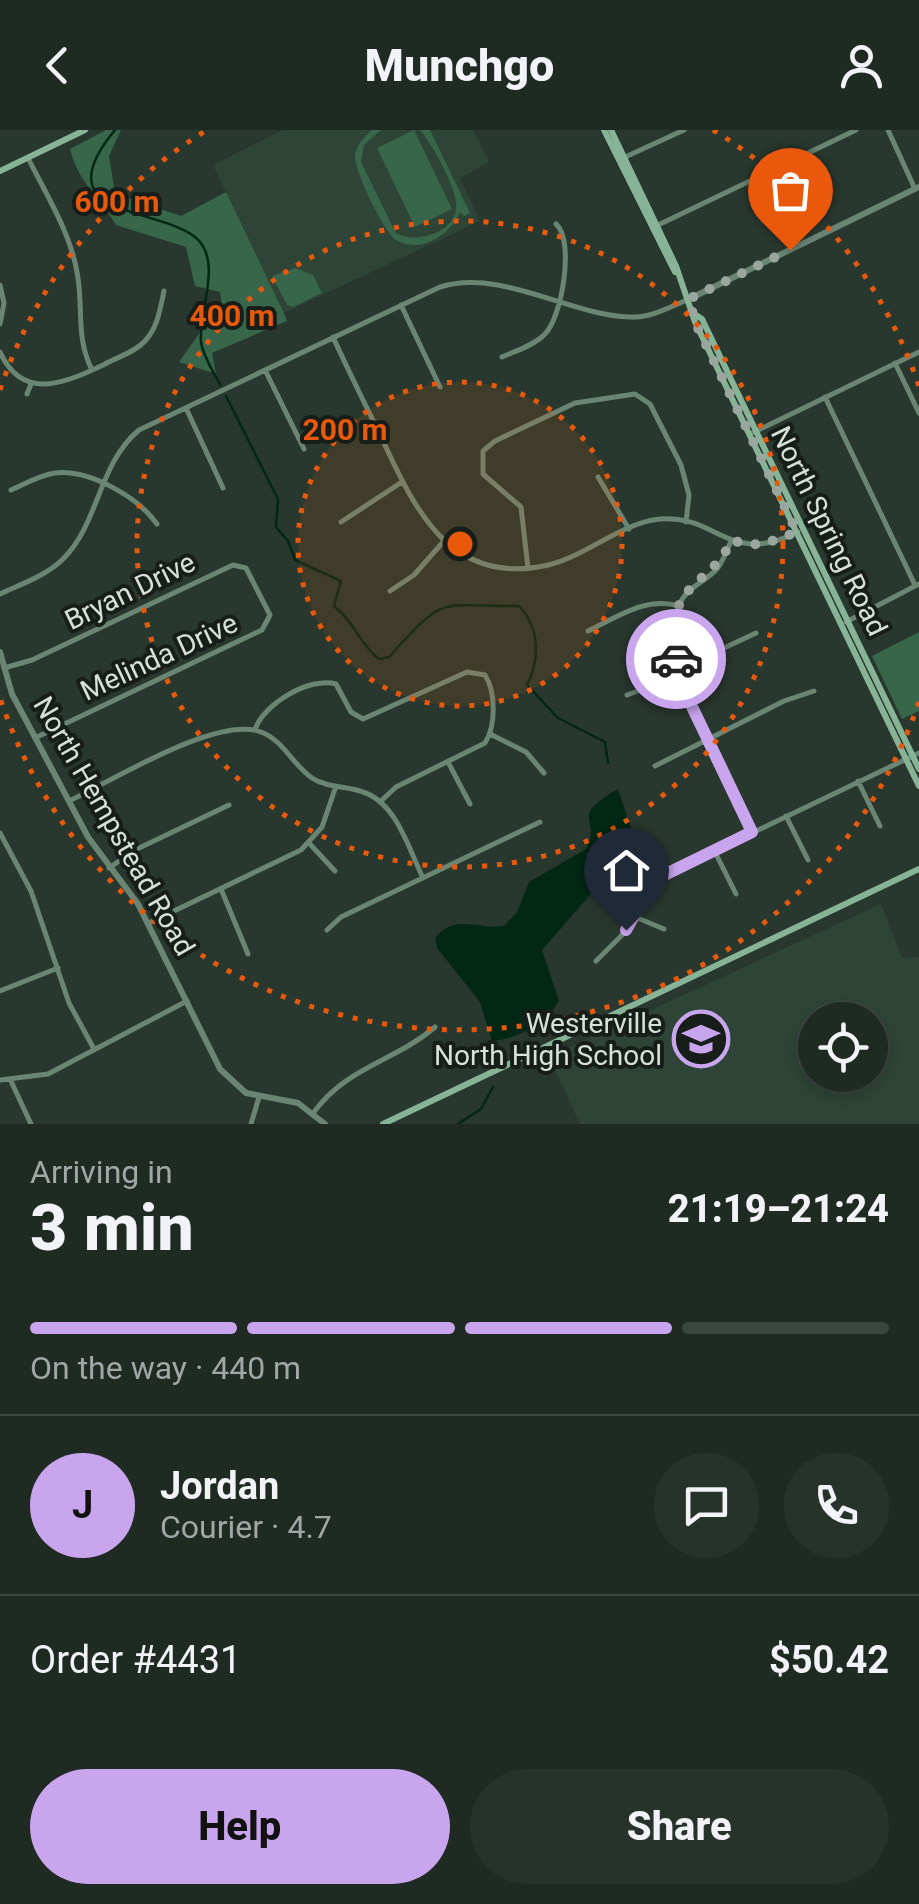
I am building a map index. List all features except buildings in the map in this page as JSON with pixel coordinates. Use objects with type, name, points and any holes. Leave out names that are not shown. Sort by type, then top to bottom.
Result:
[{"type":"main road","points":[[0,171],[85,130]]},
{"type":"main road","name":"North Spring Road","points":[[607,130],[844,623],[919,769]]},
{"type":"main road","name":"North Spring Road","points":[[912,756],[919,786]]},
{"type":"main road","points":[[384,1124],[919,869]]},
{"type":"street","points":[[621,158],[684,130]]},
{"type":"street","points":[[654,227],[856,130]]},
{"type":"street","points":[[0,594],[48,571],[66,556],[128,440],[186,408],[401,305],[462,282],[629,317],[658,312],[917,188],[888,130]]},
{"type":"street","points":[[28,158],[72,253],[79,286],[78,330],[92,370]]},
{"type":"street","points":[[502,357],[548,332],[558,301],[568,238],[556,224]]},
{"type":"street","points":[[0,285],[4,304],[0,324]]},
{"type":"street","points":[[0,352],[9,368],[31,384],[61,384],[146,340],[156,324],[164,291]]},
{"type":"street","points":[[401,305],[440,386]]},
{"type":"street","points":[[333,337],[418,513],[443,542],[490,565],[528,568],[560,561],[629,529],[661,519],[686,522],[731,541],[761,545],[800,531]]},
{"type":"street","points":[[752,432],[919,352]]},
{"type":"street","points":[[895,363],[919,413]]},
{"type":"street","points":[[265,370],[304,449]]},
{"type":"street","points":[[28,394],[31,384]]},
{"type":"street","points":[[528,568],[521,507],[483,474],[483,451],[494,441],[576,403],[635,394],[650,404],[688,481],[686,522]]},
{"type":"street","points":[[825,397],[917,584],[844,623]]},
{"type":"street","points":[[186,408],[223,488]]},
{"type":"street","points":[[11,490],[60,472],[102,485],[139,503],[157,524]]},
{"type":"street","points":[[598,477],[629,529]]},
{"type":"street","points":[[340,522],[402,482]]},
{"type":"street","points":[[731,541],[719,566],[694,586],[678,606],[676,647],[679,676],[752,832]]},
{"type":"street","points":[[390,591],[414,575],[443,542]]},
{"type":"street","name":"Bryan Drive","points":[[4,668],[32,660],[233,565],[246,568],[260,592]]},
{"type":"street","name":"Melinda Drive","points":[[36,738],[262,630],[270,615],[260,592]]},
{"type":"street","points":[[588,631],[645,604],[657,601],[678,606]]},
{"type":"street","points":[[676,647],[724,648],[756,633]]},
{"type":"street","name":"North Hempstead Road","points":[[0,652],[36,738],[69,801],[109,868],[149,923],[220,1069],[236,1087],[259,1097],[298,1103],[326,1124]]},
{"type":"street","points":[[255,730],[264,710],[315,685],[336,684],[351,712],[363,719],[473,670],[485,675],[492,688],[490,734],[481,746],[396,788],[380,802]]},
{"type":"street","points":[[627,695],[679,676]]},
{"type":"street","points":[[655,766],[707,738],[814,692]]},
{"type":"street","points":[[69,801],[216,732],[255,730],[276,741],[312,778],[367,793],[380,802],[397,824],[422,878]]},
{"type":"street","points":[[490,734],[526,752],[544,774]]},
{"type":"street","points":[[596,961],[636,916],[641,897],[654,880],[912,756]]},
{"type":"street","points":[[448,762],[470,804]]},
{"type":"street","points":[[858,781],[880,826]]},
{"type":"street","points":[[149,923],[309,843],[333,805],[336,786]]},
{"type":"street","points":[[109,868],[135,850],[230,805]]},
{"type":"street","points":[[786,816],[808,860]]},
{"type":"street","points":[[327,930],[341,916],[540,822]]},
{"type":"street","points":[[0,833],[46,926],[69,1002],[94,1048]]},
{"type":"street","points":[[309,843],[335,871]]},
{"type":"street","points":[[714,850],[736,894]]},
{"type":"street","points":[[221,889],[248,954]]},
{"type":"street","points":[[636,916],[664,929]]},
{"type":"street","points":[[0,990],[58,968]]},
{"type":"street","points":[[0,1080],[48,1074],[186,1001]]},
{"type":"street","points":[[314,1112],[336,1084],[415,1044],[435,1028]]},
{"type":"street","points":[[10,1079],[31,1124]]},
{"type":"street","points":[[250,1124],[259,1097]]},
{"type":"shaded area","points":[[106,130],[121,130],[109,156],[115,194],[181,216],[226,192],[284,313],[287,321],[212,353],[216,374],[179,362],[201,331],[223,314],[220,292],[195,286],[186,247],[116,225],[74,161],[70,149]]},
{"type":"shaded area","points":[[282,130],[473,130],[489,162],[460,178],[480,221],[284,313],[213,165]]},
{"type":"shaded area","points":[[372,130],[381,130],[364,145],[361,162],[396,233],[415,237],[435,233],[451,221],[455,212],[456,202],[447,174],[420,130],[430,130],[470,213],[464,216],[460,212],[450,228],[425,244],[396,240],[377,214],[356,163],[357,148]]},
{"type":"shaded area","points":[[414,130],[452,209],[415,227],[377,148]]},
{"type":"shaded area","points":[[295,268],[313,275],[322,293],[293,307],[287,305],[272,276]]},
{"type":"shaded area","points":[[919,632],[919,711],[902,719],[872,656]]},
{"type":"shaded area","points":[[618,789],[633,834],[611,857],[590,895],[542,950],[559,1001],[530,1029],[492,1041],[480,1002],[437,948],[435,938],[459,924],[504,926],[517,912],[529,882],[586,849],[593,807]]},
{"type":"shaded area","name":"Westerville North High School","points":[[881,904],[902,958],[919,957],[919,1124],[580,1124],[549,1057]]},
{"type":"waterway","points":[[115,130],[96,159],[91,179],[98,194],[113,205],[177,227],[195,237],[203,247],[209,272],[201,342],[220,385]]},
{"type":"waterway","points":[[226,396],[278,499],[276,527],[288,541],[295,560],[341,581],[334,606],[372,653],[379,659],[389,657],[423,622],[445,608],[519,606],[531,624],[536,644],[527,685],[558,718],[605,742],[608,763]]},
{"type":"waterway","points":[[487,1063],[492,1041]]},
{"type":"waterway","points":[[458,1124],[481,1109],[493,1087]]},
{"type":"way so far","points":[[676,659],[678,606],[694,586],[719,566],[731,541],[761,545],[797,532],[695,322],[689,299],[790,250]]},
{"type":"place","name":"Westerville North High School","points":[[701,1039]]},
{"type":"route","points":[[626,930],[636,916],[641,897],[654,880],[752,832],[685,692],[676,659]]}]
